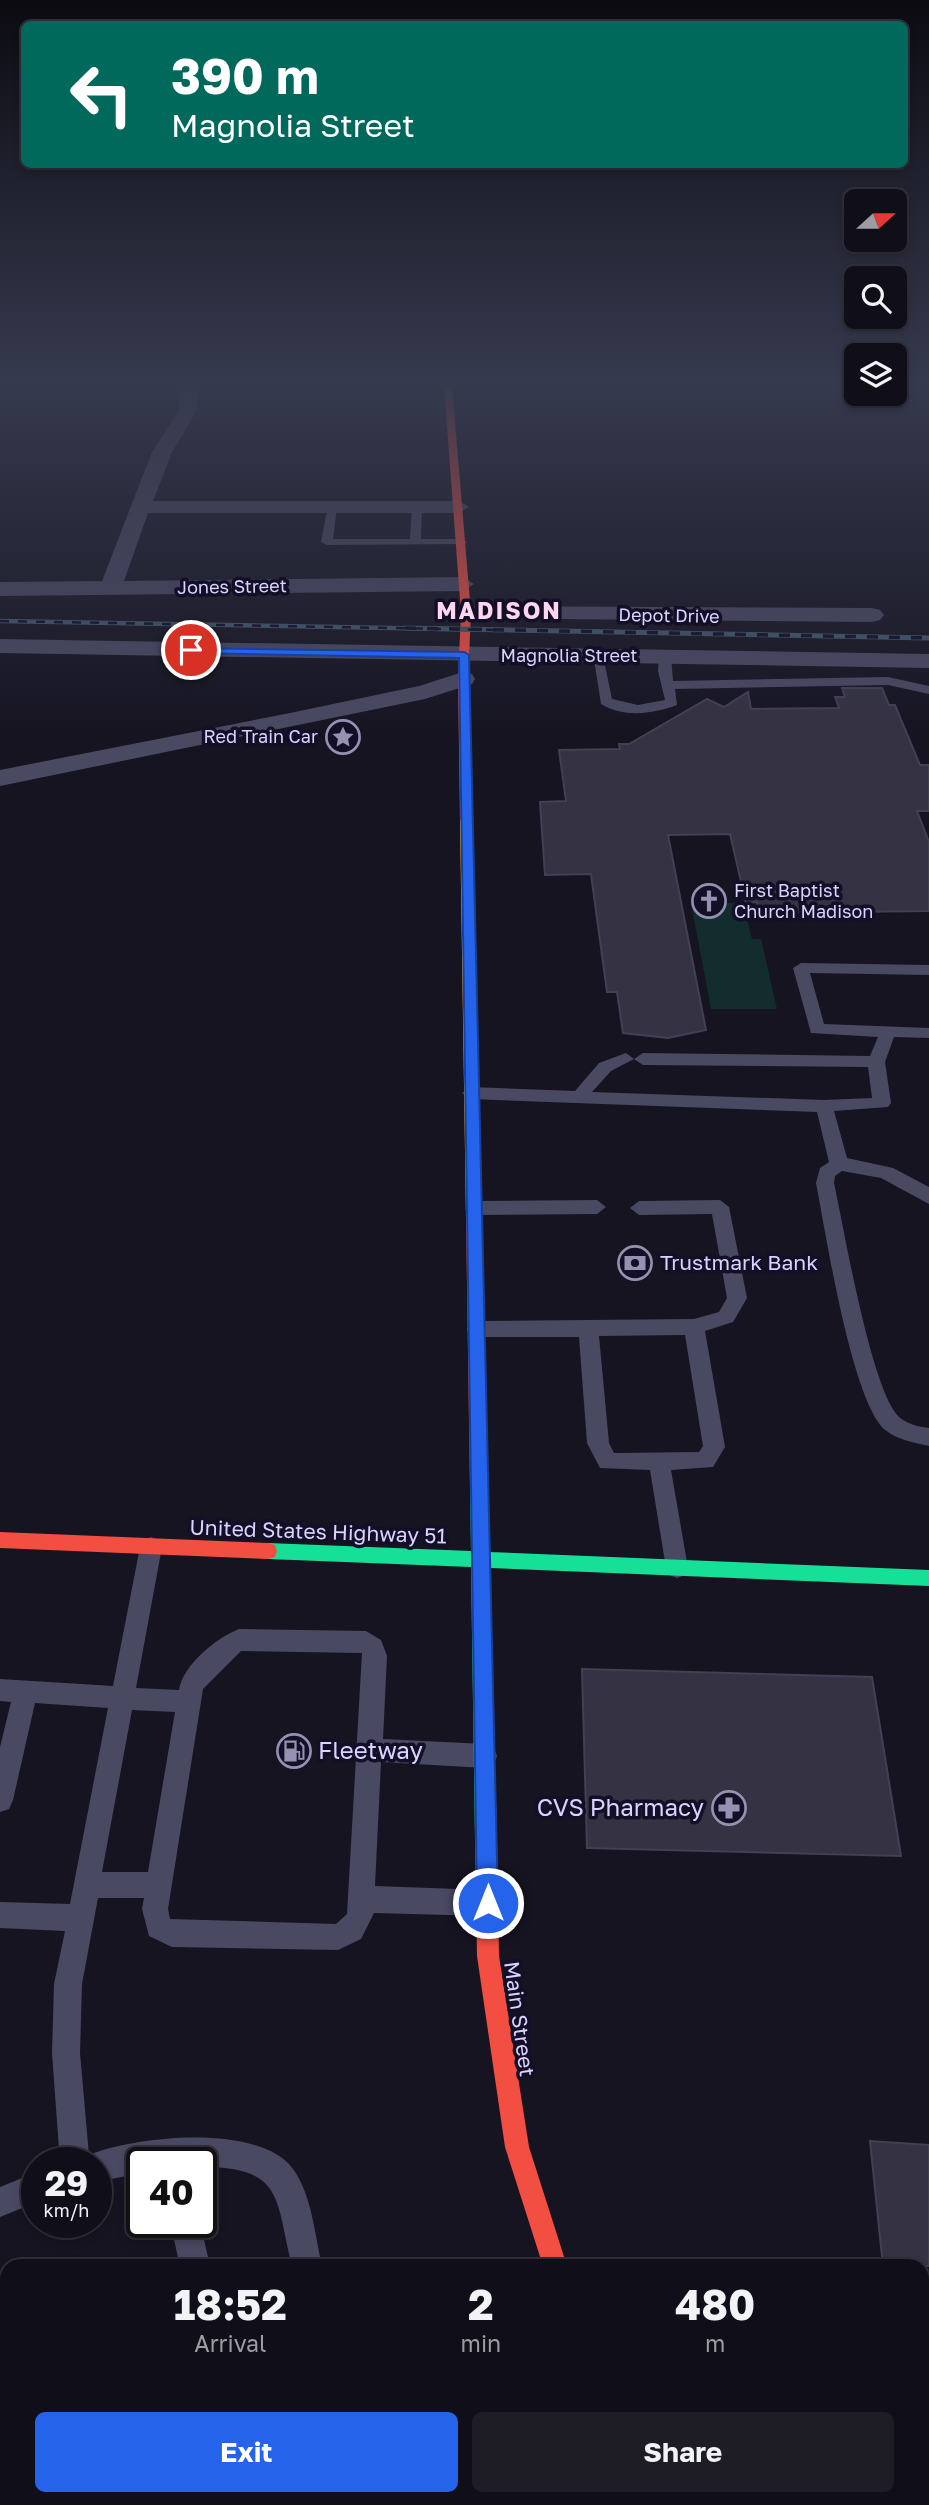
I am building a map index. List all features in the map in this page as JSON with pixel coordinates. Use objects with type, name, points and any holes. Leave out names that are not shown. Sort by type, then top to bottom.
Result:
[{"type":"street","points":[[116,589],[113,578],[143,503]]},
{"type":"street","name":"Main Street","points":[[459,503],[466,613],[463,667],[488,1955],[516,2147],[553,2259]]},
{"type":"street","points":[[142,507],[459,507]]},
{"type":"street","name":"Jones Street","points":[[0,589],[463,584]]},
{"type":"street","name":"Depot Drive","points":[[466,613],[833,617],[872,615]]},
{"type":"street","name":"Magnolia Street","points":[[0,646],[463,667],[597,656],[929,660]]},
{"type":"street","points":[[0,778],[425,692],[463,667]]},
{"type":"street","name":"United States Highway 51","points":[[0,1540],[929,1578]]},
{"type":"lane","points":[[415,542],[417,506]]},
{"type":"lane","points":[[332,507],[327,542],[461,542]]},
{"type":"lane","points":[[597,656],[606,701],[611,706],[666,705],[672,702],[667,685],[665,656]]},
{"type":"lane","points":[[667,685],[888,681],[929,690]]},
{"type":"lane","points":[[929,970],[802,968],[817,1029],[929,1033]]},
{"type":"lane","points":[[471,1093],[581,1096],[625,1101],[824,1106],[883,1103],[876,1062],[888,1032]]},
{"type":"lane","points":[[581,1096],[600,1069],[612,1062],[635,1059],[876,1062]]},
{"type":"lane","points":[[824,1106],[839,1164]]},
{"type":"lane","points":[[929,1198],[909,1183],[877,1169],[839,1164],[826,1173],[825,1182],[871,1385],[890,1421],[902,1429],[929,1437]]},
{"type":"lane","points":[[474,1208],[597,1207]]},
{"type":"lane","points":[[477,1329],[694,1327],[726,1317],[737,1298],[720,1207],[639,1208]]},
{"type":"lane","points":[[588,1329],[598,1443],[608,1462],[705,1461],[714,1447],[694,1327]]},
{"type":"lane","points":[[659,1461],[677,1568]]},
{"type":"lane","points":[[74,2147],[66,2053],[68,1984],[151,1547]]},
{"type":"lane","points":[[239,1640],[366,1642],[373,1647],[375,1656],[371,1750],[360,1917],[352,1930],[338,1937],[172,1934],[158,1927],[155,1909],[192,1684],[228,1645],[239,1640]]},
{"type":"lane","points":[[0,1690],[188,1702]]},
{"type":"lane","points":[[0,1800],[25,1692]]},
{"type":"lane","points":[[371,1750],[486,1756]]},
{"type":"lane","points":[[87,1885],[159,1885]]},
{"type":"lane","points":[[361,1899],[488,1903]]},
{"type":"lane","points":[[0,1915],[80,1917]]},
{"type":"lane","points":[[217,2156],[248,2154],[269,2163],[284,2180],[305,2259]]},
{"type":"lane","points":[[0,2202],[21,2193]]},
{"type":"lane","points":[[189,2238],[193,2259]]},
{"type":"green space","points":[[691,903],[743,903],[752,939],[761,939],[777,1009],[711,1009]]},
{"type":"building","points":[[842,688],[882,688],[889,705],[895,705],[920,765],[929,765],[929,811],[917,811],[929,842],[929,911],[759,913],[757,902],[746,903],[730,834],[668,835],[706,1030],[668,1038],[623,1033],[617,992],[607,992],[591,874],[545,875],[540,802],[566,801],[559,750],[620,749],[619,744],[629,744],[707,699],[724,707],[748,692],[751,709],[839,708],[835,697],[845,697]]},
{"type":"building","name":"CVS Pharmacy","points":[[582,1669],[872,1677],[901,1856],[587,1848]]},
{"type":"building","points":[[870,2141],[929,2145],[929,2259],[882,2259]]},
{"type":"railway","points":[[0,621],[501,630]]},
{"type":"railway","points":[[405,628],[929,638]]},
{"type":"traffic: fast","points":[[479,1491],[486,1841]]},
{"type":"traffic: fast","points":[[268,1551],[929,1578]]},
{"type":"traffic: slow","points":[[466,820],[474,1217]]},
{"type":"traffic: jam","points":[[457,503],[466,613],[463,679],[466,820]]},
{"type":"traffic: jam","points":[[474,1217],[479,1491]]},
{"type":"traffic: jam","points":[[0,1540],[268,1551]]},
{"type":"traffic: jam","points":[[486,1841],[488,1956],[517,2147],[553,2259]]},
{"type":"place","name":"Red Train Car","points":[[343,737]]},
{"type":"place","name":"First Baptist Church Madison","points":[[709,901]]},
{"type":"place","name":"Trustmark Bank","points":[[635,1263]]},
{"type":"place","name":"Fleetway","points":[[294,1751]]},
{"type":"place","name":"CVS Pharmacy","points":[[729,1808]]},
{"type":"district","name":"MADISON","points":[[499,611]]},
{"type":"route","points":[[191,650],[464,655],[488,1903]]}]
